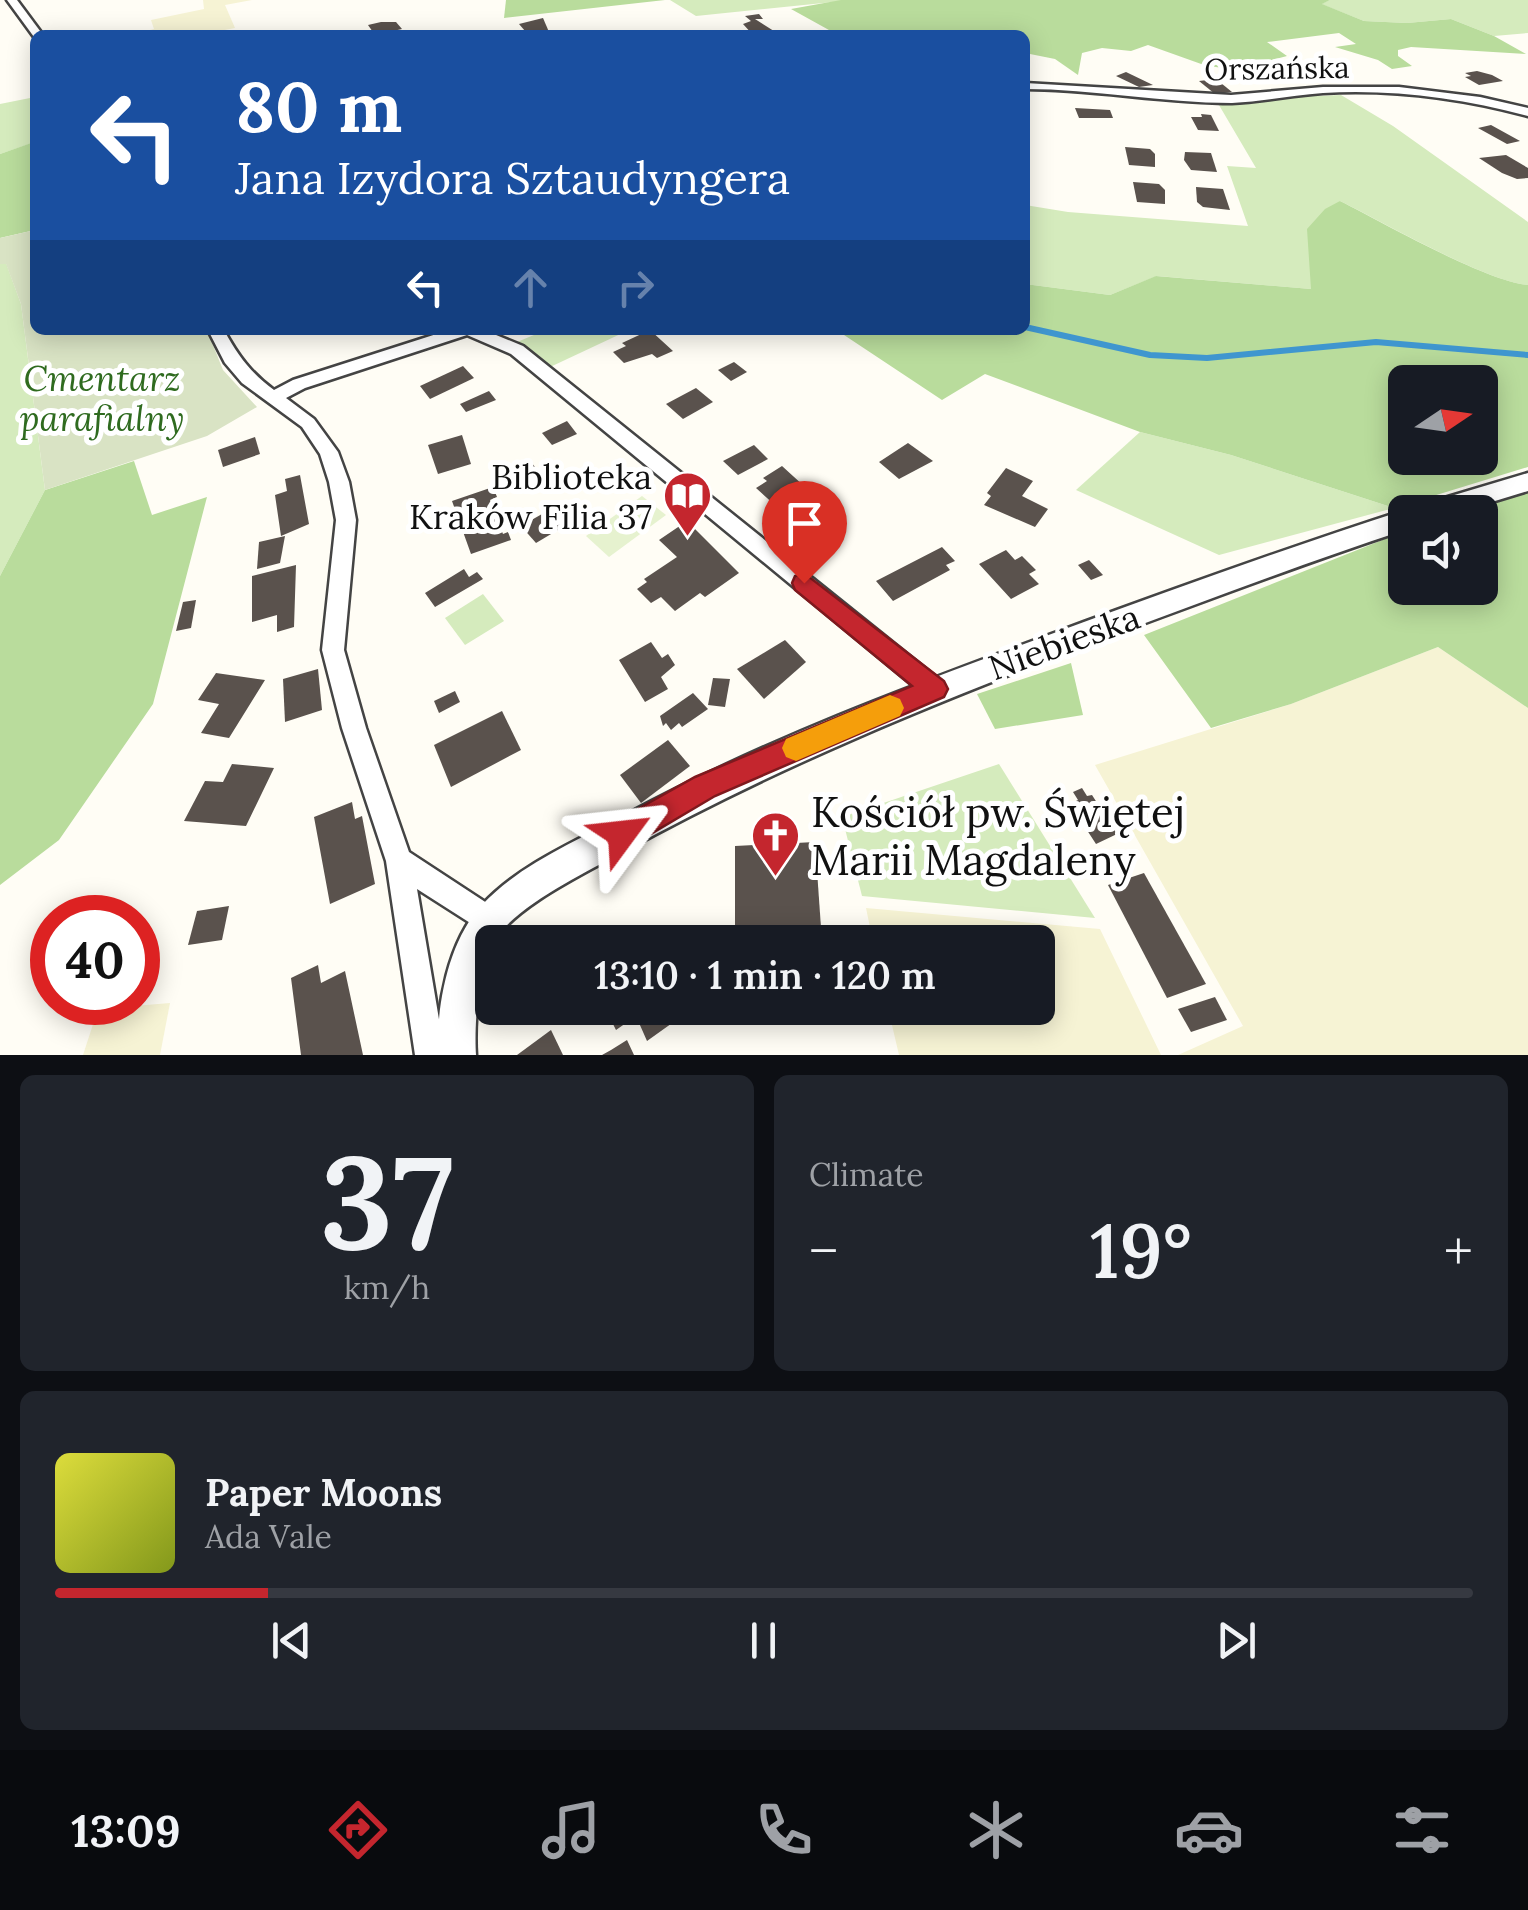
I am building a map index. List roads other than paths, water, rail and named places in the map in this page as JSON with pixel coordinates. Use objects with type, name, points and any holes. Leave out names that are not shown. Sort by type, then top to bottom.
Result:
[{"type":"street","points":[[12,0],[34,30]]},
{"type":"street","name":"Orszańska","points":[[1030,86],[1127,89],[1228,99],[1327,90],[1414,94],[1471,98],[1528,112]]},
{"type":"street","points":[[218,335],[230,359],[272,398],[308,423],[329,452],[339,482],[346,520],[333,650],[354,728],[398,860],[430,1055]]},
{"type":"street","points":[[272,398],[317,378],[452,335]]},
{"type":"street","points":[[480,335],[517,350],[934,689]]},
{"type":"street","points":[[1486,495],[1528,482]]},
{"type":"street","name":"Niebieska","points":[[490,920],[547,879],[705,786],[934,689],[1388,525]]},
{"type":"street","points":[[398,860],[490,920],[466,975],[454,1034],[457,1055]]},
{"type":"waterway","points":[[1030,328],[1150,355],[1207,358],[1376,342],[1528,355]]},
{"type":"place","name":"Biblioteka Kraków Filia 37","points":[[687,538]]},
{"type":"place","name":"Kościół pw. Świętej Marii Magdaleny","points":[[776,878]]},
{"type":"park label","name":"Cmentarz parafialny","points":[[102,398]]}]
